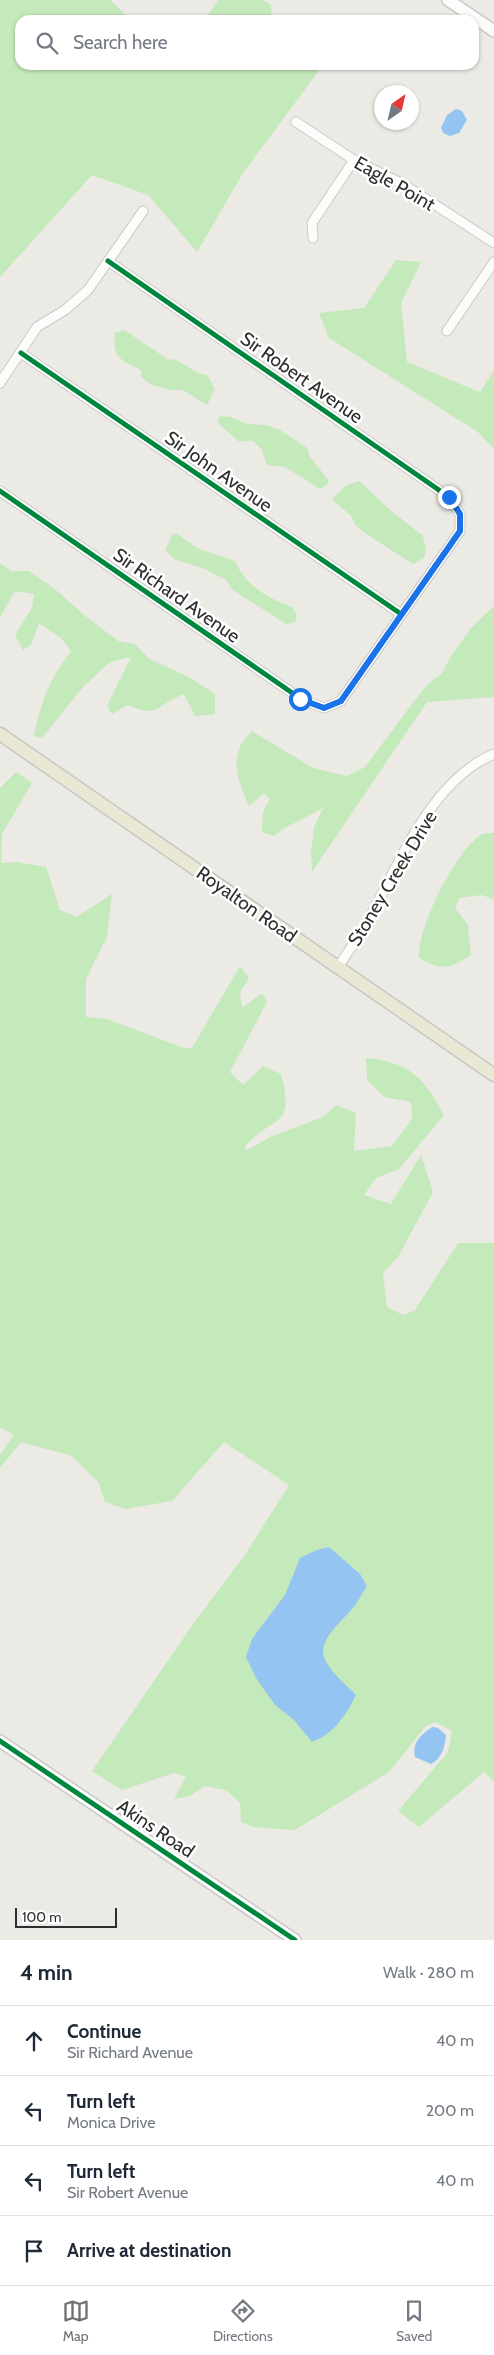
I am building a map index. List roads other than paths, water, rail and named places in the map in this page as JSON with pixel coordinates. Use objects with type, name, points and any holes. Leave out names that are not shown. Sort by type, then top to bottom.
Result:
[{"type":"main road","name":"Royalton Road","points":[[0,734],[494,1075]]},
{"type":"street","points":[[448,0],[471,15]]},
{"type":"street","points":[[479,20],[493,29]]},
{"type":"street","name":"Eagle Point","points":[[296,122],[354,160],[403,184],[494,243]]},
{"type":"street","points":[[313,238],[312,223],[354,160]]},
{"type":"street","points":[[0,383],[37,327],[65,310],[88,290],[143,211]]},
{"type":"street","name":"Sir Robert Avenue","points":[[108,261],[449,497],[460,514],[460,531],[401,614]]},
{"type":"street","points":[[448,331],[494,262]]},
{"type":"street","name":"Sir John Avenue","points":[[20,353],[401,614]]},
{"type":"street","name":"Sir Richard Avenue","points":[[0,491],[300,699],[324,708],[341,701],[401,614]]},
{"type":"street","name":"Stoney Creek Drive","points":[[338,967],[366,924],[418,827],[460,775],[494,754]]},
{"type":"street","name":"Akins Road","points":[[0,1741],[296,1940]]},
{"type":"water","points":[[456,109],[462,111],[467,120],[459,133],[450,136],[443,133],[441,128],[447,115]]},
{"type":"water","points":[[329,1547],[360,1574],[367,1586],[354,1606],[328,1637],[323,1651],[326,1662],[356,1695],[348,1710],[333,1729],[320,1739],[312,1742],[294,1720],[275,1705],[256,1678],[246,1657],[252,1639],[285,1595],[300,1558]]},
{"type":"water","points":[[432,1727],[438,1728],[446,1735],[442,1752],[438,1759],[431,1764],[415,1757],[414,1752],[418,1739]]}]
